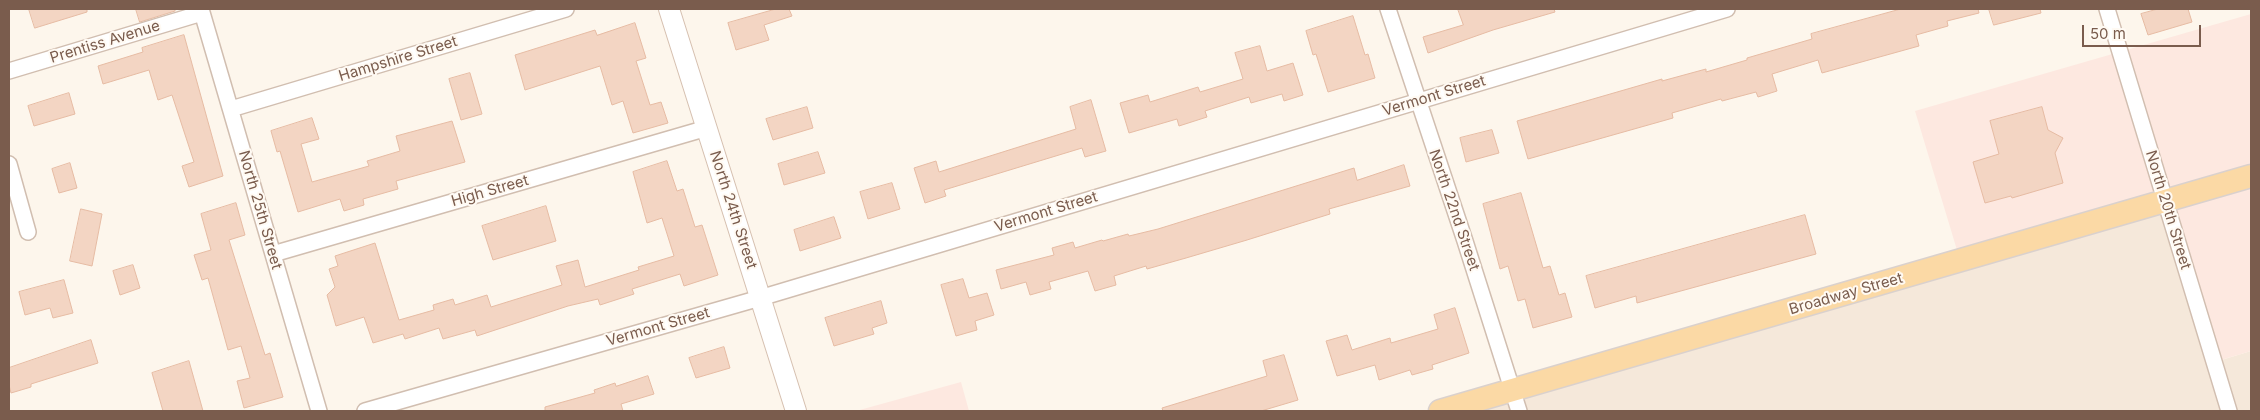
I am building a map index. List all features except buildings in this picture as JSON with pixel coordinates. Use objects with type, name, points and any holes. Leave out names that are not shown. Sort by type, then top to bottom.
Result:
[{"type":"main road","name":"North 24th Street","points":[[669,9],[796,411]]},
{"type":"main road","name":"Broadway Street","points":[[1440,411],[1515,401],[2251,176]]},
{"type":"street","name":"Hampshire Street","points":[[231,109],[566,9]]},
{"type":"street","name":"North 22nd Street","points":[[1388,9],[1465,241],[1515,401]]},
{"type":"street","name":"Vermont Street","points":[[364,411],[760,298],[1417,100],[1727,9]]},
{"type":"street","name":"North 20th Street","points":[[2107,9],[2229,411]]},
{"type":"street","name":"North 25th Street","points":[[201,11],[319,411]]},
{"type":"street","name":"Prentiss Avenue","points":[[9,71],[201,11]]},
{"type":"street","name":"High Street","points":[[273,254],[707,128]]},
{"type":"street","points":[[9,164],[28,232]]},
{"type":"shaded area","points":[[2251,14],[2251,351],[2214,362],[2165,201],[1960,260],[1915,111]]},
{"type":"shaded area","points":[[2165,201],[2215,362],[2251,351],[2251,411],[1440,411]]},
{"type":"shaded area","points":[[961,382],[969,411],[856,411]]}]
